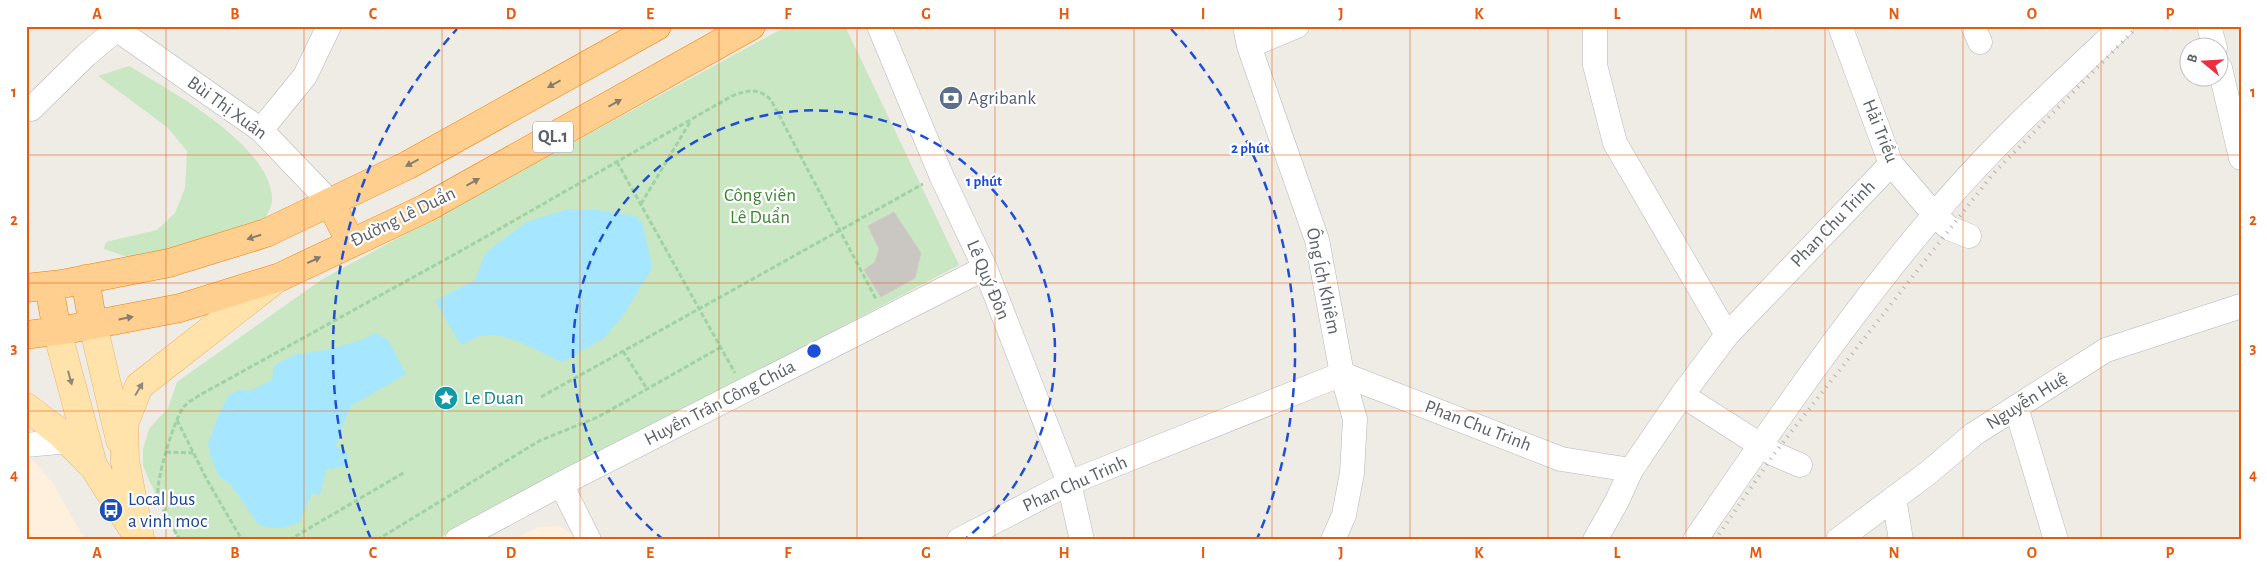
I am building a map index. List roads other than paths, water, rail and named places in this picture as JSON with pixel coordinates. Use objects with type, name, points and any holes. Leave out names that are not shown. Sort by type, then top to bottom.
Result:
[{"type":"highway","name":"QL.1","points":[[38,287],[169,263],[266,233],[408,166],[657,26]]},
{"type":"highway","name":"Đường Lê Duẩn","points":[[26,335],[93,325],[180,308],[280,276],[426,208],[752,26]]},
{"type":"highway","points":[[330,202],[351,243]]},
{"type":"highway","points":[[85,279],[93,325]]},
{"type":"highway","points":[[38,287],[57,331]]},
{"type":"main road","points":[[125,461],[124,424],[139,386],[280,276]]},
{"type":"main road","points":[[93,325],[125,461],[140,539]]},
{"type":"main road","points":[[57,331],[94,468]]},
{"type":"main road","points":[[26,407],[59,432],[94,468],[140,539]]},
{"type":"street","points":[[261,130],[305,76],[330,26]]},
{"type":"street","name":"Lê Quý Đôn","points":[[879,26],[941,175],[985,268],[1070,483],[1082,540]]},
{"type":"street","points":[[1247,36],[1297,26]]},
{"type":"street","points":[[1595,26],[1595,65],[1615,142],[1727,336]]},
{"type":"street","name":"Hải Triều","points":[[1840,26],[1891,164],[1934,214],[1949,228],[1969,236]]},
{"type":"street","points":[[1695,540],[1761,444],[1861,307],[1934,214],[1971,173],[2122,26]]},
{"type":"street","points":[[31,108],[114,28]]},
{"type":"street","name":"Bùi Thị Xuân","points":[[114,28],[261,130],[330,202]]},
{"type":"street","name":"Ông Ích Khiêm","points":[[1247,36],[1317,240],[1342,374],[1355,419],[1352,473],[1344,515],[1333,540]]},
{"type":"street","points":[[2229,88],[2241,158]]},
{"type":"street","name":"Phan Chu Trinh","points":[[959,540],[1070,483],[1342,374],[1561,459],[1631,470],[1682,395],[1727,336],[1891,164]]},
{"type":"street","name":"Huyền Trân Công Chúa","points":[[461,539],[560,484],[985,268]]},
{"type":"street","name":"Nguyễn Huệ","points":[[1838,540],[1928,473],[1974,434],[2106,350],[2241,306]]},
{"type":"street","points":[[1682,395],[1774,454],[1800,465]]},
{"type":"street","points":[[2016,407],[2056,540]]},
{"type":"street","points":[[26,445],[69,441]]},
{"type":"street","points":[[1595,540],[1617,501],[1631,470]]},
{"type":"street","points":[[560,484],[589,540]]},
{"type":"street","points":[[1894,498],[1901,540]]},
{"type":"water","points":[[568,209],[596,210],[636,216],[642,223],[651,260],[651,270],[623,316],[604,338],[564,361],[559,361],[525,345],[498,336],[482,336],[461,345],[435,301],[475,280],[485,254],[527,222]]},
{"type":"water","points":[[375,333],[388,340],[406,374],[351,406],[342,426],[336,447],[349,455],[345,466],[326,470],[320,495],[312,493],[300,522],[279,528],[258,524],[231,485],[219,477],[210,455],[208,444],[219,414],[229,395],[240,390],[250,391],[272,380],[274,366],[296,354],[327,350],[362,340]]},
{"type":"railway","points":[[1715,540],[1774,454],[1992,175],[2138,26]]},
{"type":"place","name":"Agribank","points":[[951,98]]},
{"type":"place","name":"Le Duan","points":[[446,398]]},
{"type":"place","name":"Local bus a vinh moc","points":[[111,510]]},
{"type":"park label","name":"Công viên Lê Duẩn","points":[[760,206]]}]
